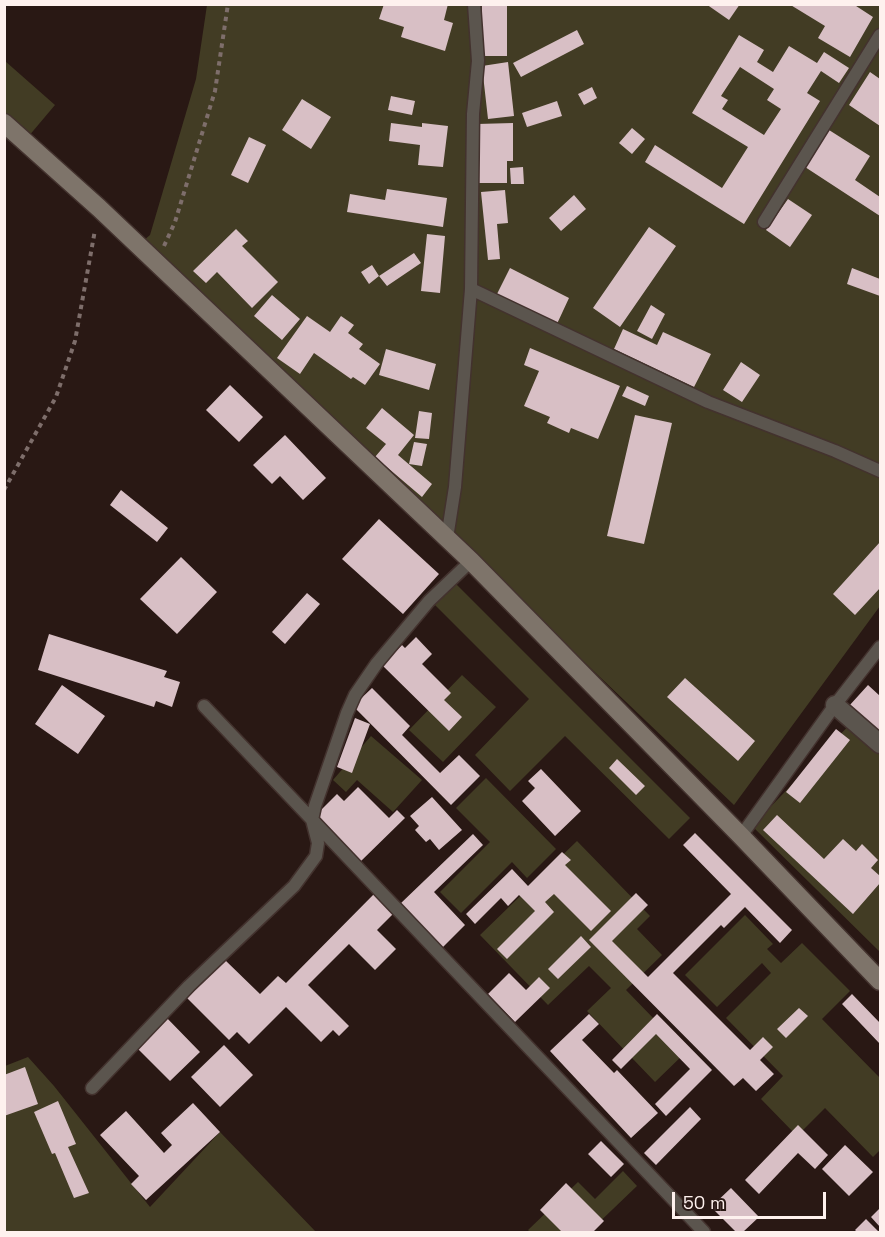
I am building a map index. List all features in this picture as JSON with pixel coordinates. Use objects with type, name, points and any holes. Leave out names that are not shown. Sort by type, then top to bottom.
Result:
[{"type":"street","points":[[4,123],[99,208],[471,561],[880,981]]},
{"type":"street","points":[[835,705],[880,744]]},
{"type":"lane","points":[[447,538],[455,487],[471,290],[473,114],[478,61],[474,4]]},
{"type":"lane","points":[[764,222],[880,35]]},
{"type":"lane","points":[[471,290],[708,402],[835,451],[880,471]]},
{"type":"lane","points":[[92,1088],[189,986],[294,886],[316,856],[318,843],[312,820],[355,695],[377,663],[429,601],[471,561]]},
{"type":"lane","points":[[741,836],[835,705],[880,647]]},
{"type":"lane","points":[[204,706],[704,1233]]},
{"type":"path","points":[[156,264],[175,222],[215,91],[228,4]]},
{"type":"path","points":[[4,490],[56,397],[75,341],[99,208]]},
{"type":"shaded area","points":[[207,5],[880,5],[880,606],[734,805],[143,241],[150,235],[196,79]]},
{"type":"shaded area","points":[[5,61],[55,105],[28,137],[5,115]]},
{"type":"shaded area","points":[[453,581],[690,818],[669,839],[565,736],[510,791],[475,755],[529,699],[432,602]]},
{"type":"shaded area","points":[[462,675],[496,707],[443,762],[409,730]]},
{"type":"shaded area","points":[[858,716],[880,738],[880,952],[752,826]]},
{"type":"shaded area","points":[[371,736],[422,780],[393,812],[357,780],[346,792],[333,780]]},
{"type":"shaded area","points":[[486,778],[556,849],[527,878],[512,862],[461,913],[440,892],[490,842],[456,808]]},
{"type":"shaded area","points":[[577,841],[650,916],[637,929],[662,955],[626,990],[686,1052],[655,1082],[587,1011],[611,988],[589,966],[548,1005],[480,935]]},
{"type":"shaded area","points":[[745,915],[773,944],[767,949],[781,963],[802,943],[850,991],[822,1019],[880,1078],[880,1150],[873,1157],[825,1108],[797,1136],[761,1099],[783,1076],[726,1018],[771,973],[762,963],[717,1007],[685,975]]},
{"type":"shaded area","points":[[28,1057],[54,1086],[150,1207],[220,1132],[316,1232],[5,1232],[5,1066]]},
{"type":"shaded area","points":[[623,1171],[637,1186],[589,1232],[530,1232],[528,1230],[578,1182],[595,1199]]},
{"type":"building","points":[[384,4],[448,4],[444,20],[453,23],[445,51],[401,37],[404,27],[379,19]]},
{"type":"building","points":[[482,4],[507,4],[507,56],[481,56]]},
{"type":"building","points":[[706,4],[740,4],[729,20]]},
{"type":"building","points":[[789,4],[853,4],[873,17],[850,57],[818,38],[825,26]]},
{"type":"building","points":[[577,30],[584,44],[521,77],[513,63]]},
{"type":"building","points":[[739,35],[764,50],[757,62],[773,72],[789,46],[817,63],[824,52],[849,68],[839,83],[821,71],[807,93],[820,101],[744,224],[645,162],[655,145],[722,188],[748,147],[692,113]],"holes":[[[740,67],[774,89],[767,100],[781,109],[764,135],[722,109],[728,100],[721,96]]]},
{"type":"building","points":[[508,62],[514,116],[488,119],[482,66]]},
{"type":"building","points":[[870,72],[880,79],[880,126],[849,105]]},
{"type":"building","points":[[592,87],[597,98],[584,105],[578,94]]},
{"type":"building","points":[[391,96],[415,101],[412,115],[388,110]]},
{"type":"building","points":[[302,99],[331,117],[311,149],[282,130]]},
{"type":"building","points":[[557,101],[562,116],[527,127],[522,113]]},
{"type":"building","points":[[391,123],[422,127],[422,123],[448,126],[443,167],[418,165],[420,145],[389,141]]},
{"type":"building","points":[[513,123],[513,161],[507,161],[507,183],[477,183],[477,124]]},
{"type":"building","points":[[632,128],[645,139],[632,154],[619,143]]},
{"type":"building","points":[[829,130],[870,156],[855,180],[880,197],[880,216],[805,167]]},
{"type":"building","points":[[249,137],[266,145],[248,183],[231,175]]},
{"type":"building","points":[[523,167],[524,184],[511,184],[510,168]]},
{"type":"building","points":[[387,189],[447,198],[443,227],[347,212],[350,194],[385,200]]},
{"type":"building","points":[[505,190],[508,223],[497,224],[500,259],[488,260],[481,192]]},
{"type":"building","points":[[574,195],[586,209],[561,231],[549,218]]},
{"type":"building","points":[[788,199],[812,215],[790,247],[766,230]]},
{"type":"building","points":[[649,227],[676,246],[620,327],[593,308]]},
{"type":"building","points":[[236,229],[248,241],[242,246],[278,282],[252,308],[217,272],[206,283],[193,271]]},
{"type":"building","points":[[427,234],[445,236],[440,293],[421,291]]},
{"type":"building","points":[[414,253],[421,263],[387,286],[379,276]]},
{"type":"building","points":[[372,265],[379,276],[369,284],[361,272]]},
{"type":"building","points":[[510,268],[569,298],[556,326],[496,296]]},
{"type":"building","points":[[852,268],[880,279],[880,296],[847,284]]},
{"type":"building","points":[[272,295],[300,319],[282,340],[254,316]]},
{"type":"building","points":[[651,305],[665,314],[652,339],[637,331]]},
{"type":"building","points":[[307,316],[330,332],[341,316],[354,325],[348,333],[363,344],[359,349],[380,364],[365,385],[353,377],[351,379],[314,353],[300,374],[277,358]]},
{"type":"building","points":[[623,329],[657,345],[663,332],[711,354],[694,387],[614,349]]},
{"type":"building","points":[[530,348],[620,386],[598,439],[571,428],[569,433],[547,423],[550,417],[524,406],[539,371],[524,365]]},
{"type":"building","points":[[386,349],[436,364],[429,390],[379,375]]},
{"type":"building","points":[[741,362],[760,375],[742,402],[723,390]]},
{"type":"building","points":[[230,385],[263,417],[239,442],[206,410]]},
{"type":"building","points":[[627,386],[649,396],[645,406],[622,396]]},
{"type":"building","points":[[382,408],[414,435],[398,455],[432,484],[422,497],[375,457],[386,444],[366,428]]},
{"type":"building","points":[[419,411],[432,413],[429,439],[415,438]]},
{"type":"building","points":[[635,415],[672,423],[644,544],[607,536]]},
{"type":"building","points":[[285,435],[326,478],[303,500],[280,476],[272,484],[253,465]]},
{"type":"building","points":[[414,442],[427,444],[422,466],[409,464]]},
{"type":"building","points":[[121,490],[168,528],[157,542],[110,505]]},
{"type":"building","points":[[379,519],[439,574],[403,614],[342,559]]},
{"type":"building","points":[[880,542],[880,588],[855,615],[833,594]]},
{"type":"building","points":[[181,557],[217,592],[177,634],[140,599]]},
{"type":"building","points":[[307,593],[320,604],[285,644],[272,632]]},
{"type":"building","points":[[49,634],[167,671],[164,677],[180,682],[172,707],[156,701],[154,707],[38,670]]},
{"type":"building","points":[[416,637],[432,654],[422,664],[451,693],[444,700],[462,717],[449,731],[382,665],[402,645],[405,648]]},
{"type":"building","points":[[685,678],[755,741],[738,761],[667,697]]},
{"type":"building","points":[[62,685],[105,716],[78,754],[35,724]]},
{"type":"building","points":[[868,685],[880,696],[880,734],[849,706]]},
{"type":"building","points":[[372,688],[410,726],[402,735],[440,773],[459,755],[480,776],[451,805],[353,706]]},
{"type":"building","points":[[355,718],[370,724],[352,773],[337,767]]},
{"type":"building","points":[[836,729],[850,740],[800,803],[786,792]]},
{"type":"building","points":[[617,759],[645,786],[636,795],[609,768]]},
{"type":"building","points":[[541,769],[581,811],[555,836],[522,801],[535,788],[528,781]]},
{"type":"building","points":[[358,787],[389,818],[397,810],[405,818],[360,862],[315,816],[337,794],[344,801]]},
{"type":"building","points":[[432,797],[462,830],[439,850],[430,839],[426,842],[415,830],[419,826],[410,816]]},
{"type":"building","points":[[777,815],[824,859],[843,839],[856,851],[862,844],[878,860],[871,868],[880,876],[880,883],[853,914],[763,830]]},
{"type":"building","points":[[695,833],[792,930],[780,943],[745,907],[724,928],[721,925],[673,973],[750,1050],[763,1037],[773,1047],[760,1060],[774,1074],[756,1091],[743,1078],[734,1086],[589,940],[636,893],[648,905],[612,941],[648,977],[731,894],[683,845]]},
{"type":"building","points":[[473,834],[483,845],[434,892],[465,925],[442,948],[400,904]]},
{"type":"building","points":[[562,852],[571,860],[565,865],[611,911],[591,931],[554,894],[545,902],[554,912],[507,959],[497,949],[535,911],[519,895],[508,906],[501,898],[475,924],[466,914],[512,869],[528,886]]},
{"type":"building","points":[[374,894],[393,914],[377,930],[396,949],[375,970],[349,944],[308,985],[349,1026],[339,1036],[333,1030],[321,1042],[286,1007],[249,1044],[237,1032],[229,1040],[187,998],[225,960],[260,994],[278,976],[286,983]]},
{"type":"building","points":[[581,936],[591,947],[558,979],[548,969]]},
{"type":"building","points":[[509,973],[526,990],[539,977],[550,988],[515,1022],[488,994]]},
{"type":"building","points":[[852,994],[880,1023],[880,1044],[842,1004]]},
{"type":"building","points":[[799,1008],[808,1016],[786,1038],[777,1029]]},
{"type":"building","points":[[589,1014],[599,1024],[582,1040],[614,1073],[617,1070],[658,1113],[631,1138],[550,1051]]},
{"type":"building","points":[[657,1014],[712,1070],[666,1116],[655,1104],[690,1069],[656,1034],[621,1069],[612,1060]]},
{"type":"building","points":[[164,1015],[200,1052],[170,1081],[134,1045]]},
{"type":"building","points":[[224,1045],[253,1075],[220,1107],[191,1077]]},
{"type":"building","points":[[25,1067],[38,1104],[4,1116],[4,1075]]},
{"type":"building","points":[[58,1101],[76,1144],[68,1147],[89,1193],[74,1198],[34,1112]]},
{"type":"building","points":[[193,1103],[220,1132],[146,1200],[131,1184],[139,1176],[100,1135],[126,1111],[164,1153],[172,1145],[161,1133]]},
{"type":"building","points":[[690,1107],[701,1119],[656,1165],[644,1153]]},
{"type":"building","points":[[798,1125],[828,1155],[815,1169],[798,1153],[759,1194],[745,1180]]},
{"type":"building","points":[[601,1141],[624,1164],[611,1177],[588,1154]]},
{"type":"building","points":[[845,1145],[873,1172],[849,1196],[822,1169]]},
{"type":"building","points":[[566,1183],[604,1221],[593,1232],[562,1232],[540,1210]]},
{"type":"building","points":[[731,1188],[759,1217],[743,1232],[736,1232],[711,1207]]},
{"type":"building","points":[[880,1208],[880,1227],[871,1217]]},
{"type":"building","points":[[866,1219],[879,1232],[857,1232],[855,1230]]}]
